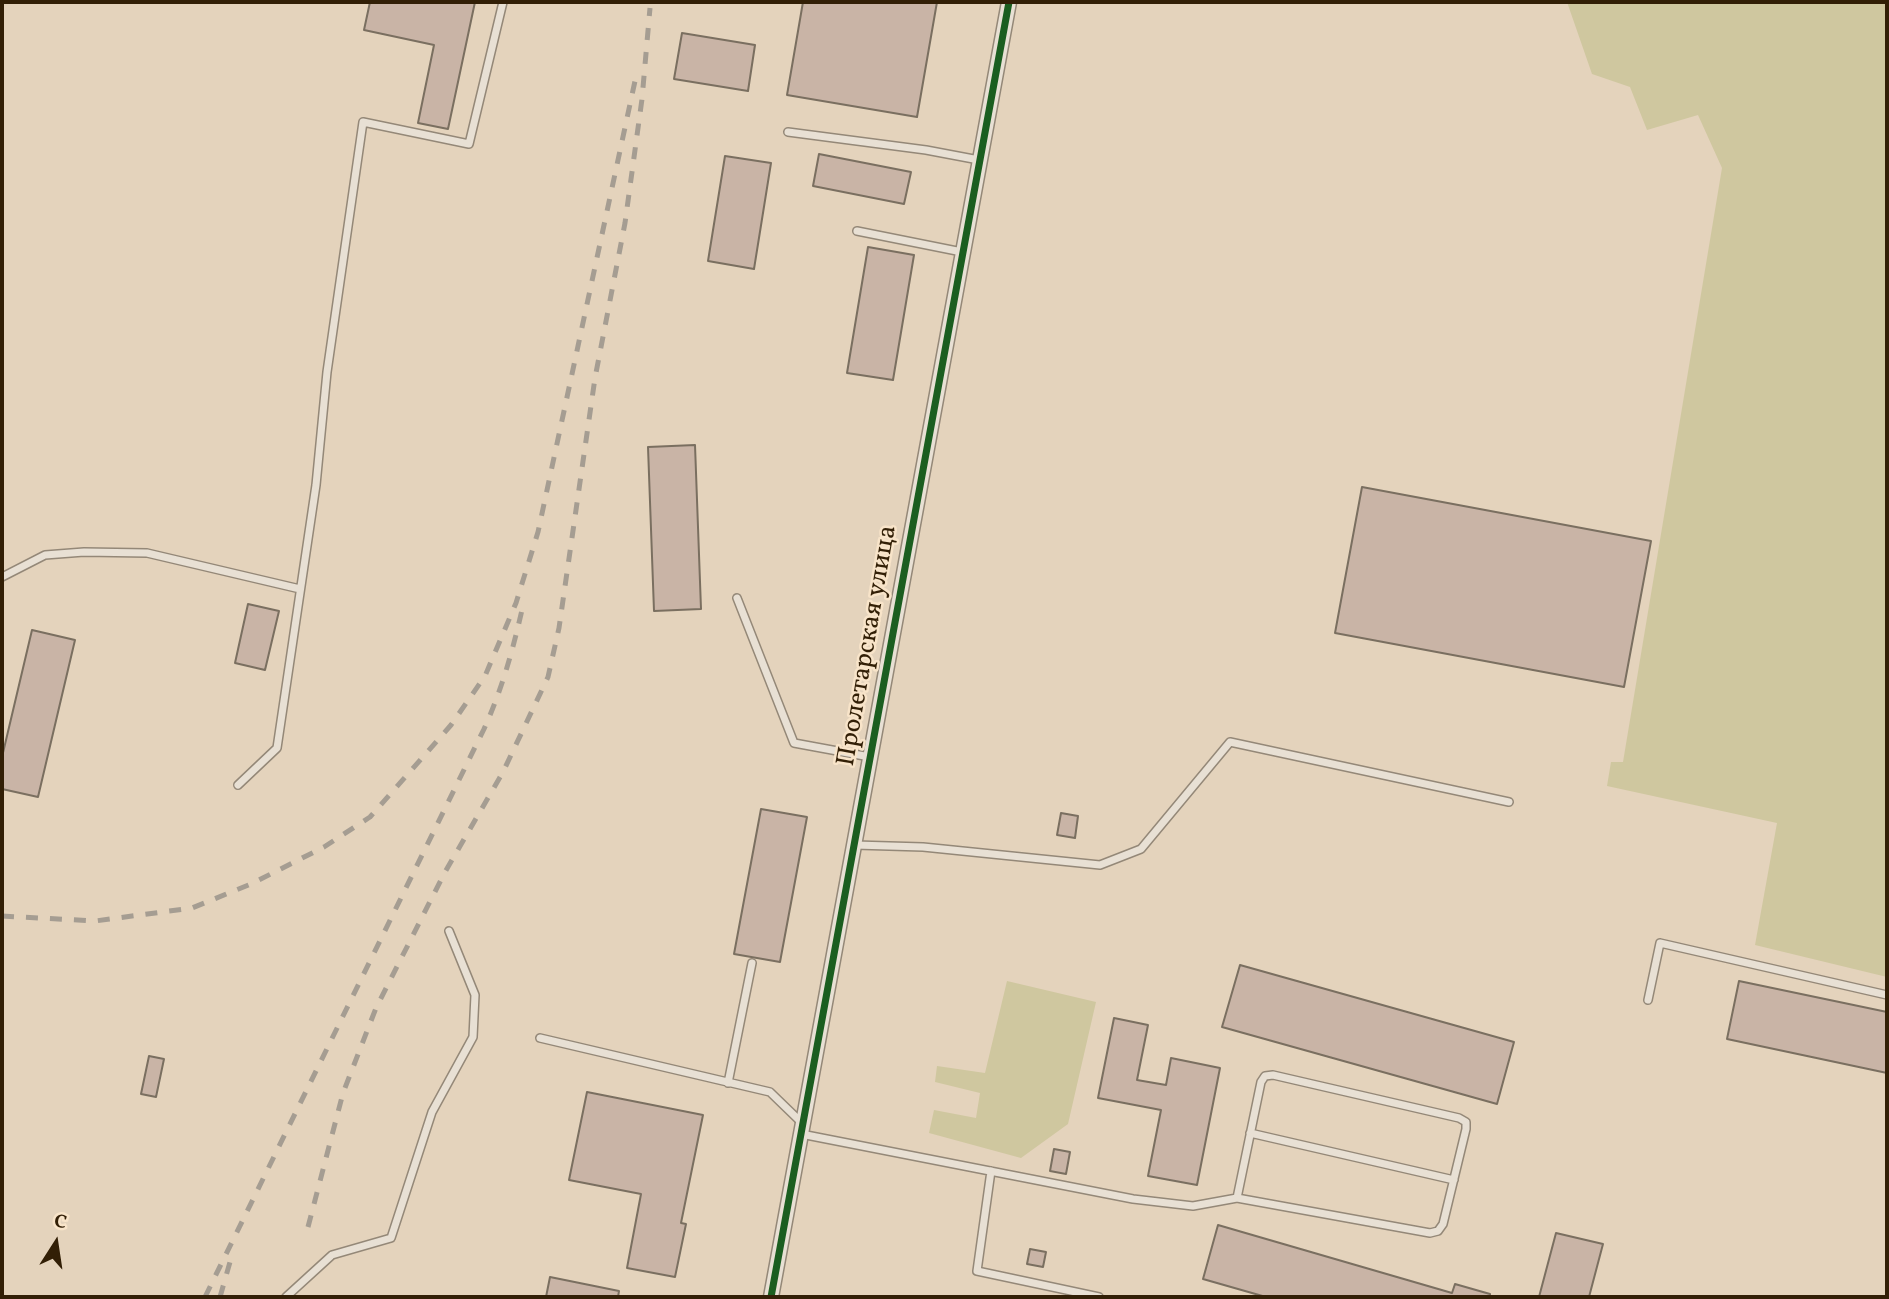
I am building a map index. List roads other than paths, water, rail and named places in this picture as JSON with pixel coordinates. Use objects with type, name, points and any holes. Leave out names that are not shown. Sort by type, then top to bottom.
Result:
[{"type":"street","name":"Пролетарская улица","points":[[771,1297],[1009,2]]},
{"type":"lane","points":[[238,785],[277,748],[316,485],[327,372],[363,121],[469,144],[503,2]]},
{"type":"lane","points":[[788,132],[926,150],[980,160]]},
{"type":"lane","points":[[857,231],[963,252]]},
{"type":"lane","points":[[2,577],[45,555],[84,552],[147,553],[300,589]]},
{"type":"lane","points":[[737,598],[794,743],[870,757]]},
{"type":"lane","points":[[854,845],[923,847],[1100,865],[1141,849],[1230,742],[1509,802]]},
{"type":"lane","points":[[286,1297],[332,1255],[391,1238],[432,1112],[473,1037],[475,995],[449,931]]},
{"type":"lane","points":[[1648,1000],[1660,943],[1887,995]]},
{"type":"lane","points":[[728,1083],[752,963]]},
{"type":"lane","points":[[540,1038],[771,1093],[802,1129],[991,1171],[1133,1199],[1194,1206],[1237,1198],[1430,1233],[1438,1231],[1443,1224],[1466,1122],[1459,1118],[1273,1075],[1265,1076],[1261,1082],[1237,1198]]},
{"type":"lane","points":[[1250,1133],[1454,1180]]},
{"type":"lane","points":[[991,1171],[977,1271],[1097,1297]]},
{"type":"railway","points":[[308,1227],[343,1093],[376,1008],[445,872],[503,772],[548,677],[559,628],[595,378],[625,223],[642,99],[650,8]]},
{"type":"railway","points":[[2,916],[95,921],[192,908],[251,884],[324,847],[370,817],[451,725],[485,676],[516,603],[538,532],[635,81]]},
{"type":"railway","points":[[205,1297],[484,729],[497,698],[524,601]]},
{"type":"railway","points":[[220,1297],[230,1262]]}]
